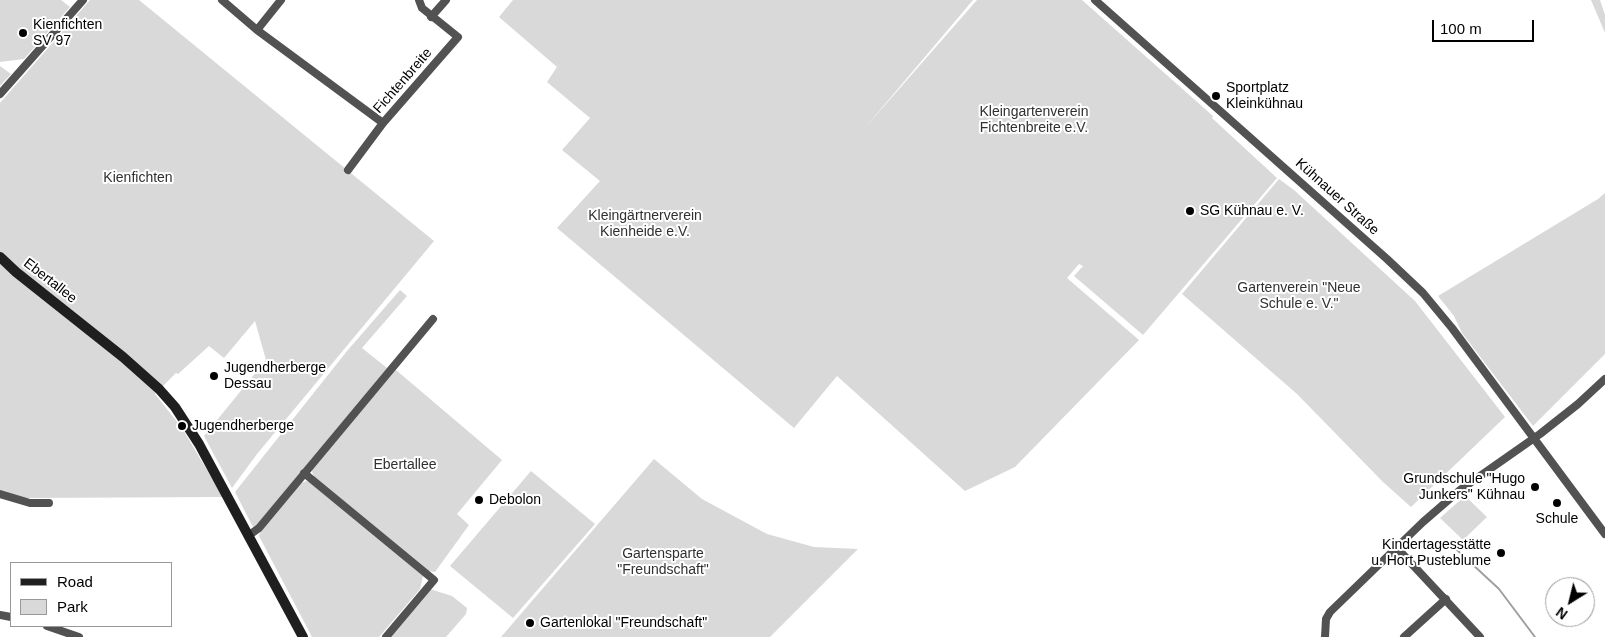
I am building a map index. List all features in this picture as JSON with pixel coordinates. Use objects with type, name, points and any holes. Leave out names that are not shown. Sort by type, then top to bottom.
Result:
[{"type":"street","points":[[0,94],[83,0]]},
{"type":"street","points":[[222,0],[257,30],[383,123]]},
{"type":"street","points":[[257,30],[281,0]]},
{"type":"street","name":"Fichtenbreite","points":[[348,170],[383,123],[458,37],[431,16],[420,4],[429,0]]},
{"type":"street","points":[[431,16],[446,0]]},
{"type":"street","name":"Kühnauer Straße","points":[[1095,0],[1418,287],[1442,315],[1534,438],[1602,524],[1605,534]]},
{"type":"street","name":"Ebertallee","points":[[0,257],[16,272],[123,357],[170,401],[191,431],[303,637]]},
{"type":"street","points":[[248,536],[259,528],[433,319]]},
{"type":"street","points":[[1325,637],[1326,619],[1330,612],[1428,517],[1460,490],[1534,438],[1604,383]]},
{"type":"street","points":[[304,473],[434,580],[386,637]]},
{"type":"street","points":[[0,494],[30,503],[49,503]]},
{"type":"street","points":[[1396,547],[1480,637]]},
{"type":"street","points":[[1404,637],[1446,599]]},
{"type":"street","points":[[50,627],[79,637]]},
{"type":"green space","name":"Kienfichten SV 97","points":[[0,0],[61,0],[70,7],[24,59],[0,62]]},
{"type":"green space","name":"Kienfichten","points":[[90,0],[139,0],[434,241],[257,454],[232,488],[204,436],[266,360],[255,321],[224,358],[209,346],[178,374],[176,373],[155,394],[182,428],[223,497],[23,498],[0,492],[0,103]]},
{"type":"green space","points":[[513,0],[973,0],[864,129],[977,0],[1082,0],[1213,116],[1212,118],[1277,178],[1143,335],[1074,276],[1083,266],[1079,264],[1067,278],[1139,340],[1015,467],[965,491],[837,376],[794,428],[557,228],[600,181],[562,150],[590,118],[547,82],[557,67],[499,17]]},
{"type":"green space","points":[[1591,0],[1600,0],[1605,15],[1605,33]]},
{"type":"green space","points":[[0,66],[11,74],[0,86]]},
{"type":"green space","name":"Gartenverein \"Neue Schule e. V.\"","points":[[1279,179],[1294,190],[1415,301],[1505,417],[1411,507],[1383,482],[1297,394],[1182,294]]},
{"type":"green space","points":[[1605,193],[1605,354],[1533,426],[1462,333],[1454,316],[1438,296]]},
{"type":"green space","points":[[400,290],[407,296],[362,348],[387,368],[257,525],[253,527],[235,492],[347,351]]},
{"type":"green space","name":"Ebertallee","points":[[396,370],[502,460],[457,514],[469,525],[435,572],[428,571],[315,478],[312,472],[313,466]]},
{"type":"green space","name":"Gartensparte \"Freundschaft\"","points":[[654,459],[702,499],[767,534],[814,547],[858,549],[770,637],[501,637]]},
{"type":"green space","points":[[531,471],[595,524],[513,618],[450,566]]},
{"type":"green space","points":[[307,481],[312,483],[423,576],[420,589],[379,637],[312,637],[259,536],[261,530],[301,483]]},
{"type":"green space","points":[[1465,496],[1487,517],[1463,540],[1440,518]]},
{"type":"green space","points":[[430,589],[452,596],[467,608],[466,614],[446,637],[390,637]]},
{"type":"waterway","points":[[1457,550],[1499,589],[1535,637]]},
{"type":"place","name":"Kienfichten SV 97","points":[[23,33]]},
{"type":"place","name":"Sportplatz Kleinkühnau","points":[[1216,96]]},
{"type":"place","name":"SG Kühnau e. V.","points":[[1190,211]]},
{"type":"place","name":"Jugendherberge Dessau","points":[[214,376]]},
{"type":"place","name":"Jugendherberge","points":[[182,426]]},
{"type":"place","name":"Grundschule \"Hugo Junkers\" Kühnau","points":[[1535,487]]},
{"type":"place","name":"Debolon","points":[[479,500]]},
{"type":"place","name":"Schule","points":[[1557,503]]},
{"type":"place","name":"Kindertagesstätte u. Hort Pusteblume","points":[[1501,553]]},
{"type":"place","name":"Gartenlokal \"Freundschaft\"","points":[[530,623]]},
{"type":"park label","name":"Kleingartenverein Fichtenbreite e.V.","points":[[1034,120]]},
{"type":"park label","name":"Kleingärtnerverein Kienheide e.V.","points":[[645,224]]}]
